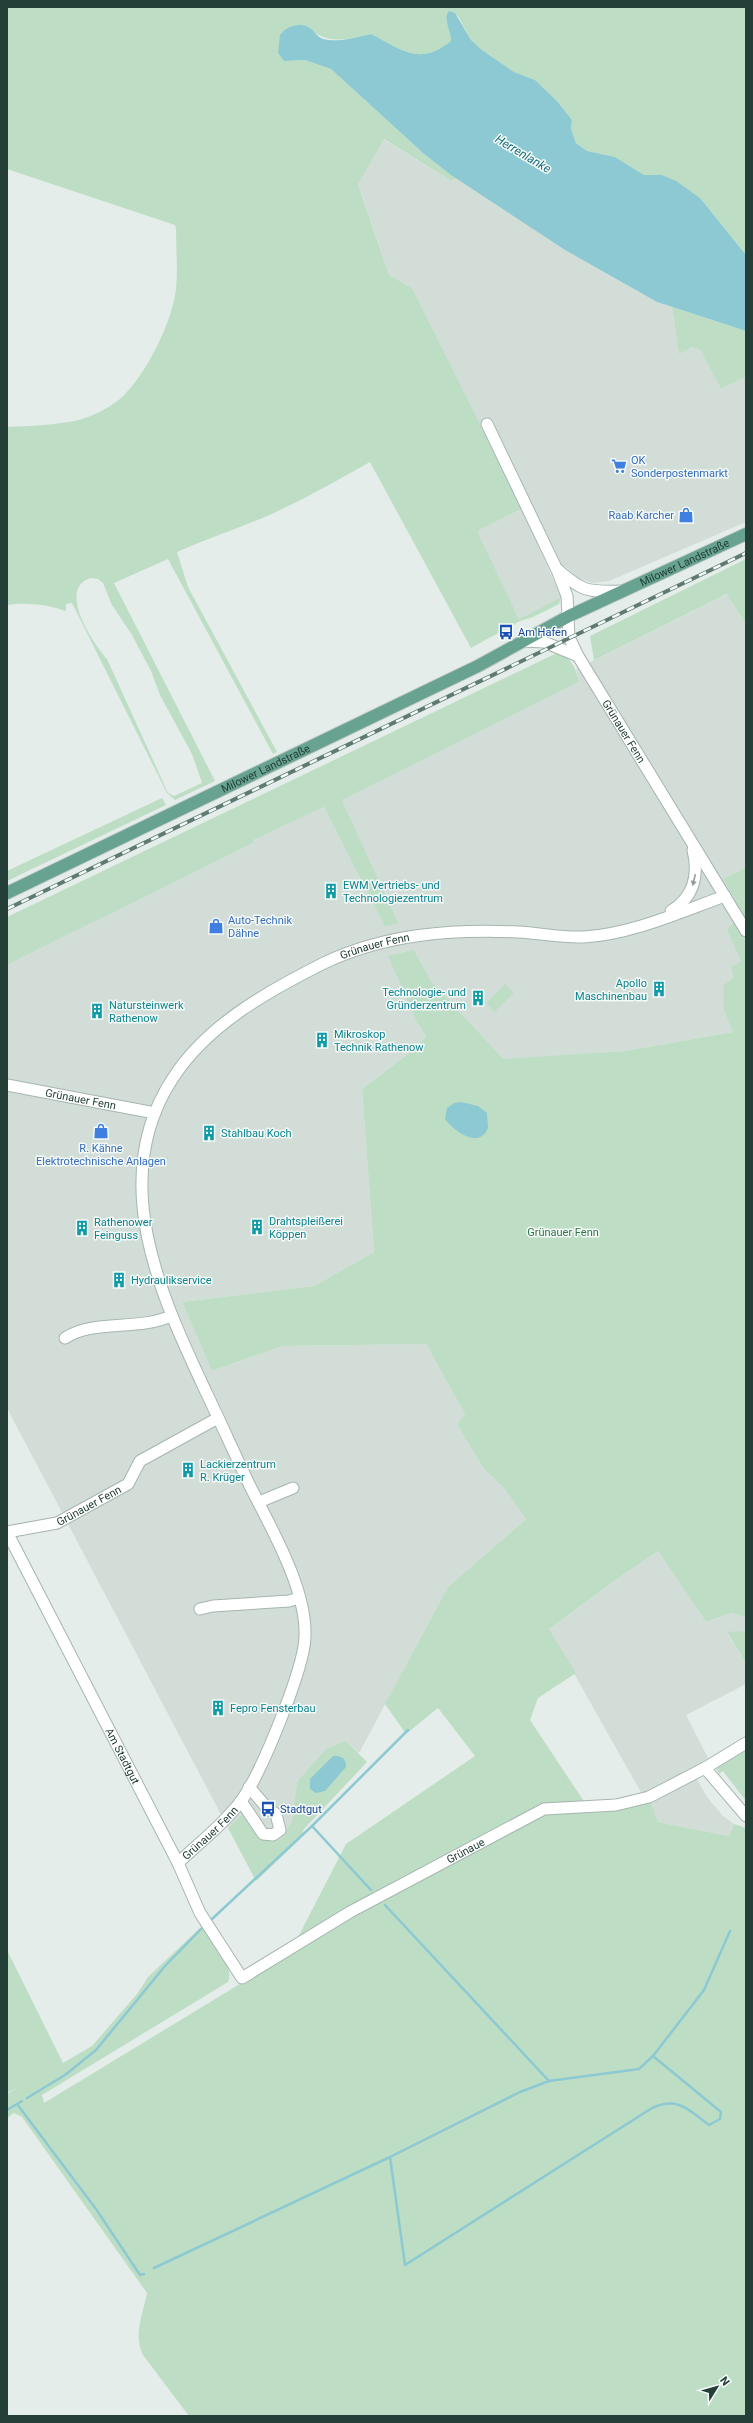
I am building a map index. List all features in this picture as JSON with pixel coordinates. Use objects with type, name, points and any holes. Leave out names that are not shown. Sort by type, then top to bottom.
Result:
[{"type":"main road","name":"Milower Landstraße","points":[[7,893],[478,666],[569,616],[746,534]]},
{"type":"street","points":[[487,424],[557,570],[567,596],[569,616]]},
{"type":"street","name":"Milower Landstraße","points":[[557,570],[578,588],[597,592],[624,591]]},
{"type":"street","name":"Grünauer Fenn","points":[[178,1863],[241,1801],[249,1787],[271,1741],[302,1655],[305,1640],[305,1625],[293,1577],[171,1316],[148,1246],[142,1205],[142,1171],[155,1113],[172,1079],[209,1037],[270,993],[341,955],[373,944],[439,932],[493,931],[582,937],[611,933],[657,920],[725,896],[578,656],[569,638],[569,616]]},
{"type":"street","points":[[522,641],[544,642],[578,656]]},
{"type":"street","name":"Grünauer Fenn","points":[[657,920],[677,908],[694,885],[696,869],[691,842]]},
{"type":"street","points":[[725,896],[746,931]]},
{"type":"street","name":"Grünauer Fenn","points":[[7,1085],[155,1113]]},
{"type":"street","points":[[65,1338],[84,1330],[140,1325],[171,1316]]},
{"type":"street","name":"Grünauer Fenn","points":[[7,1532],[57,1523],[128,1484],[140,1461],[218,1418]]},
{"type":"street","points":[[258,1502],[293,1488]]},
{"type":"street","name":"Am Stadtgut","points":[[7,1532],[178,1863],[200,1914],[242,1978]]},
{"type":"street","points":[[200,1609],[212,1606],[289,1601],[299,1598]]},
{"type":"street","name":"Grünaue","points":[[242,1978],[350,1912],[544,1809],[633,1802],[649,1797],[704,1768],[746,1743]]},
{"type":"street","points":[[704,1768],[746,1816]]},
{"type":"street","name":"Grünauer Fenn","points":[[241,1801],[263,1834],[273,1835],[280,1830],[276,1814],[268,1809],[249,1787]]},
{"type":"shaded area","points":[[383,139],[451,181],[457,178],[565,250],[657,302],[672,307],[679,353],[692,347],[700,350],[721,389],[746,377],[746,522],[609,581],[592,583],[578,578],[566,567],[559,565],[508,454],[487,443],[412,288],[389,275],[358,183]]},
{"type":"shaded area","points":[[522,509],[561,597],[519,619],[476,531]]},
{"type":"shaded area","points":[[728,594],[746,624],[746,867],[723,879],[746,919],[746,941],[734,923],[741,961],[734,977],[724,1011],[733,1032],[625,1051],[503,1060],[431,981],[414,950],[417,1022],[426,1036],[413,1050],[362,1089],[374,1252],[314,1286],[182,1302],[212,1371],[282,1346],[426,1344],[465,1414],[457,1424],[483,1468],[504,1488],[526,1519],[448,1587],[359,1753],[346,1741],[297,1782],[292,1821],[280,1840],[261,1839],[243,1813],[228,1828],[7,1408],[7,965],[253,843],[252,840],[324,807],[385,927],[397,923],[342,800],[579,682],[576,669]]},
{"type":"shaded area","points":[[658,1551],[706,1622],[731,1613],[746,1617],[746,1633],[727,1633],[746,1663],[746,1684],[686,1715],[708,1758],[689,1771],[643,1796],[549,1629],[607,1586]]},
{"type":"shaded area","points":[[695,1776],[707,1797],[723,1816],[734,1824],[729,1836],[658,1822],[650,1800]]},
{"type":"green space","points":[[7,7],[746,7],[746,255],[700,198],[662,175],[644,175],[615,157],[587,151],[576,143],[571,129],[572,120],[557,101],[535,80],[514,72],[482,50],[471,40],[458,16],[446,21],[452,34],[451,41],[440,49],[429,53],[410,53],[401,50],[371,34],[338,40],[330,39],[315,33],[308,27],[278,53],[284,61],[305,60],[331,69],[423,153],[457,178],[451,181],[384,139],[358,184],[389,275],[412,288],[522,509],[477,531],[519,619],[561,597],[559,604],[533,617],[520,621],[471,648],[370,462],[274,513],[177,552],[188,587],[277,752],[273,754],[168,559],[114,583],[215,781],[175,800],[167,793],[72,603],[66,604],[66,611],[37,604],[7,605],[7,427],[70,422],[95,414],[111,406],[120,399],[139,377],[163,333],[173,303],[177,274],[175,225],[7,169]],"holes":[[[90,578],[98,579],[103,583],[112,605],[132,635],[151,671],[160,695],[192,754],[202,783],[174,796],[168,793],[107,659],[87,630],[81,617],[77,605],[77,593],[81,584]]]},
{"type":"green space","points":[[672,307],[746,331],[746,377],[721,389],[700,350],[692,347],[679,354]]},
{"type":"green space","points":[[746,559],[746,624],[727,594],[594,660],[590,636]]},
{"type":"green space","points":[[557,653],[566,657],[570,661],[575,668],[579,682],[342,800],[398,923],[385,927],[324,807],[253,840],[253,843],[7,965],[7,917]]},
{"type":"green space","points":[[162,798],[166,805],[7,881],[7,871]]},
{"type":"green space","points":[[746,867],[746,919],[723,879]]},
{"type":"green space","name":"Grünauer Fenn","points":[[734,923],[746,941],[746,1617],[731,1613],[706,1622],[658,1551],[607,1586],[549,1629],[576,1673],[538,1698],[530,1720],[585,1803],[544,1805],[295,1943],[346,1844],[475,1756],[438,1708],[406,1734],[385,1704],[448,1587],[526,1519],[504,1488],[483,1468],[457,1424],[465,1414],[426,1344],[282,1346],[212,1371],[182,1302],[314,1286],[374,1252],[362,1089],[413,1050],[426,1036],[417,1022],[388,956],[414,950],[431,981],[503,1059],[625,1051],[733,1032],[724,1011],[723,986],[734,977],[731,967],[741,961],[727,930]]},
{"type":"green space","points":[[505,984],[514,993],[494,1012],[486,1003]]},
{"type":"green space","points":[[742,1631],[746,1633],[746,1663],[727,1632]]},
{"type":"green space","points":[[346,1741],[367,1762],[304,1829],[300,1839],[256,1881],[228,1828],[243,1813],[261,1839],[280,1840],[292,1821],[297,1782],[326,1749]]},
{"type":"green space","points":[[746,1748],[746,1801],[723,1771],[719,1774],[716,1767]]},
{"type":"green space","points":[[650,1800],[658,1822],[729,1836],[734,1824],[746,1828],[746,2416],[189,2416],[143,2355],[140,2347],[140,2324],[147,2293],[22,2117],[14,2113],[7,2118],[7,2094],[19,2087],[7,2093],[7,1950],[63,2063],[92,2046],[137,1994],[148,1977],[202,1926],[221,1953],[228,1968],[228,1982],[42,2095],[44,2103],[350,1917],[546,1810],[630,1808]]},
{"type":"water","name":"Herrenlanke","points":[[449,11],[455,13],[471,40],[482,50],[514,72],[535,80],[557,101],[572,120],[571,129],[576,143],[587,151],[615,157],[644,175],[662,175],[676,181],[700,198],[746,255],[746,331],[657,302],[565,250],[451,175],[423,153],[331,69],[305,60],[284,61],[278,53],[280,35],[292,26],[300,25],[310,28],[323,39],[341,40],[371,34],[401,50],[410,53],[429,53],[440,49],[451,41],[446,18]]},
{"type":"water","points":[[461,1102],[478,1106],[487,1113],[488,1128],[479,1138],[473,1138],[460,1133],[445,1119],[447,1108],[454,1103]]},
{"type":"water","points":[[333,1756],[342,1758],[346,1764],[346,1767],[325,1791],[316,1793],[310,1789],[310,1779]]},
{"type":"waterway","points":[[212,1919],[312,1826],[408,1730]]},
{"type":"waterway","points":[[312,1826],[371,1890]]},
{"type":"waterway","points":[[385,1905],[549,2081],[639,2069],[653,2056],[704,1990],[730,1931]]},
{"type":"waterway","points":[[27,2098],[65,2075],[96,2050],[165,1966],[201,1929]]},
{"type":"waterway","points":[[154,2268],[390,2157],[405,2265],[652,2108],[669,2103],[676,2104],[683,2106],[709,2125],[720,2119],[721,2112],[653,2056]]},
{"type":"waterway","points":[[390,2157],[520,2092],[549,2081]]},
{"type":"waterway","points":[[7,2110],[22,2101]]},
{"type":"waterway","points":[[17,2104],[96,2209],[140,2275],[144,2274]]},
{"type":"railway","points":[[7,909],[746,553]]},
{"type":"place","name":"OK Sonderpostenmarkt","points":[[619,466]]},
{"type":"place","name":"Raab Karcher","points":[[686,515]]},
{"type":"place","name":"Am Hafen","points":[[506,632]]},
{"type":"place","name":"EWM Vertriebs- und Technologiezentrum","points":[[331,891]]},
{"type":"place","name":"Auto-Technik Dähne","points":[[216,926]]},
{"type":"place","name":"Apollo Maschinenbau","points":[[659,989]]},
{"type":"place","name":"Technologie- und Gründerzentrum","points":[[478,998]]},
{"type":"place","name":"Natursteinwerk Rathenow","points":[[97,1011]]},
{"type":"place","name":"Mikroskop Technik Rathenow","points":[[322,1040]]},
{"type":"place","name":"R. Kähne Elektrotechnische Anlagen","points":[[101,1131]]},
{"type":"place","name":"Stahlbau Koch","points":[[209,1133]]},
{"type":"place","name":"Drahtspleißerei Köppen","points":[[257,1227]]},
{"type":"place","name":"Rathenower Feinguss","points":[[82,1228]]},
{"type":"place","name":"Hydraulikservice","points":[[119,1280]]},
{"type":"place","name":"Lackierzentrum R. Krüger","points":[[188,1470]]},
{"type":"place","name":"Fepro Fensterbau","points":[[218,1708]]},
{"type":"place","name":"Stadtgut","points":[[268,1809]]}]
